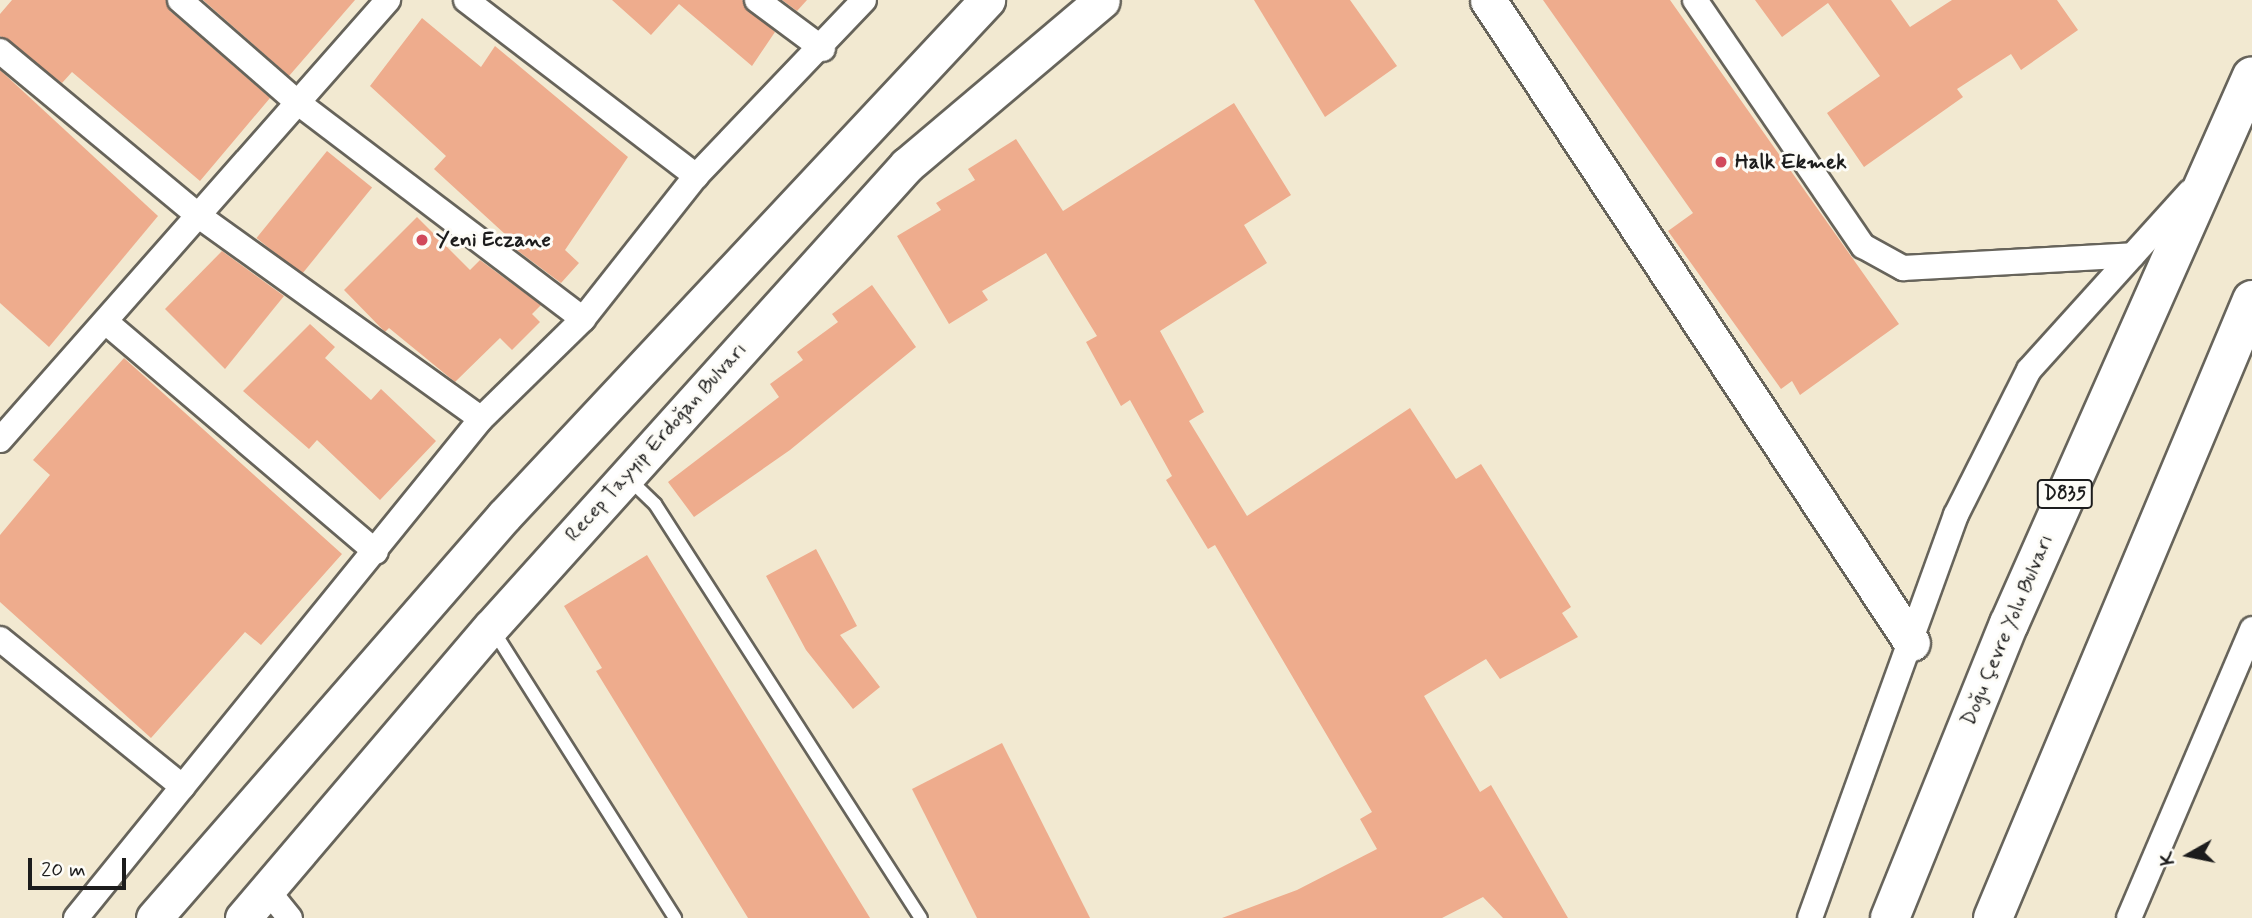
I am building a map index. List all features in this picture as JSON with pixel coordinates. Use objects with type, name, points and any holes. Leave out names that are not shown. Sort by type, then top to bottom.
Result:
[{"type":"highway","name":"Doğu Çevre Yolu Bulvarı","points":[[1890,918],[2200,181],[2252,76]]},
{"type":"highway","points":[[1993,918],[2252,300]]},
{"type":"main road","points":[[154,918],[504,516],[987,0]]},
{"type":"main road","name":"Recep Tayyip Erdoğan Bulvarı","points":[[243,918],[491,627],[907,165],[1102,0]]},
{"type":"main road","points":[[1488,0],[1912,643]]},
{"type":"street","points":[[180,0],[298,102],[583,319]]},
{"type":"street","points":[[0,440],[107,323],[388,0]]},
{"type":"street","points":[[466,0],[696,176]]},
{"type":"street","points":[[757,0],[823,50]]},
{"type":"street","points":[[76,918],[376,552],[481,419],[583,319],[696,176],[823,50],[864,0]]},
{"type":"street","points":[[1695,0],[1863,246],[1903,268],[2133,256]]},
{"type":"street","points":[[0,51],[199,216],[481,419]]},
{"type":"street","points":[[1810,918],[1912,643],[1956,515],[2029,370],[2200,181]]},
{"type":"street","points":[[107,323],[376,552]]},
{"type":"street","points":[[2129,918],[2252,629]]},
{"type":"street","points":[[0,639],[183,787]]},
{"type":"street","points":[[268,891],[290,918]]},
{"type":"lane","points":[[626,475],[655,504],[921,918]]},
{"type":"lane","points":[[491,627],[675,918]]},
{"type":"building","points":[[12,0],[166,0],[170,11],[270,98],[200,181],[72,72],[62,83],[0,36],[0,14]]},
{"type":"building","points":[[203,0],[355,0],[289,76]]},
{"type":"building","points":[[612,0],[742,0],[775,32],[752,66],[679,4],[651,35]]},
{"type":"building","points":[[782,0],[807,0],[797,11]]},
{"type":"building","points":[[1254,0],[1350,0],[1397,66],[1325,117]]},
{"type":"building","name":"Halk Ekmek","points":[[1543,0],[1670,0],[1899,324],[1800,395],[1792,381],[1781,389],[1668,231],[1693,213]]},
{"type":"building","points":[[1755,0],[1891,0],[1910,27],[1952,0],[2057,0],[2078,30],[2021,70],[2011,54],[1957,89],[1963,97],[1864,167],[1827,113],[1880,76],[1828,3],[1782,37]]},
{"type":"building","points":[[422,18],[481,67],[495,46],[628,157],[565,250],[579,263],[561,283],[502,239],[506,235],[434,169],[446,156],[370,86]]},
{"type":"building","points":[[0,70],[158,216],[49,347],[0,303]]},
{"type":"building","points":[[1234,103],[1291,195],[1244,225],[1267,263],[1160,331],[1204,412],[1189,421],[1247,516],[1410,408],[1456,479],[1481,464],[1571,607],[1562,613],[1578,637],[1500,679],[1486,659],[1424,696],[1480,792],[1491,785],[1568,918],[1503,918],[1483,897],[1442,918],[1222,918],[1297,890],[1377,849],[1360,819],[1372,812],[1215,545],[1208,549],[1166,480],[1172,476],[1130,400],[1121,406],[1086,342],[1097,336],[1046,253],[982,291],[988,300],[949,324],[897,236],[941,210],[936,203],[975,180],[968,169],[1016,139],[1063,211]]},
{"type":"building","points":[[327,151],[372,188],[302,275],[257,238]]},
{"type":"building","points":[[417,217],[470,270],[480,260],[541,305],[532,314],[540,322],[512,350],[500,338],[455,382],[389,328],[385,332],[344,290]]},
{"type":"building","points":[[222,251],[284,296],[225,369],[165,309]]},
{"type":"building","points":[[872,285],[916,347],[790,450],[694,517],[668,482],[779,397],[770,384],[803,360],[797,352],[838,322],[832,314]]},
{"type":"building","points":[[310,324],[335,347],[325,358],[371,400],[381,389],[436,441],[380,500],[317,440],[309,449],[243,391]]},
{"type":"building","points":[[124,358],[342,554],[261,645],[245,632],[151,738],[0,602],[0,535],[50,475],[33,460]]},
{"type":"building","points":[[816,549],[857,626],[840,635],[880,687],[853,709],[806,650],[766,576]]},
{"type":"building","points":[[647,555],[870,918],[748,918],[596,671],[602,668],[564,606]]},
{"type":"building","points":[[1002,743],[1090,918],[977,918],[912,789]]},
{"type":"place","name":"Halk Ekmek","points":[[1721,162]]},
{"type":"place","name":"Yeni Eczane","points":[[422,240]]}]
